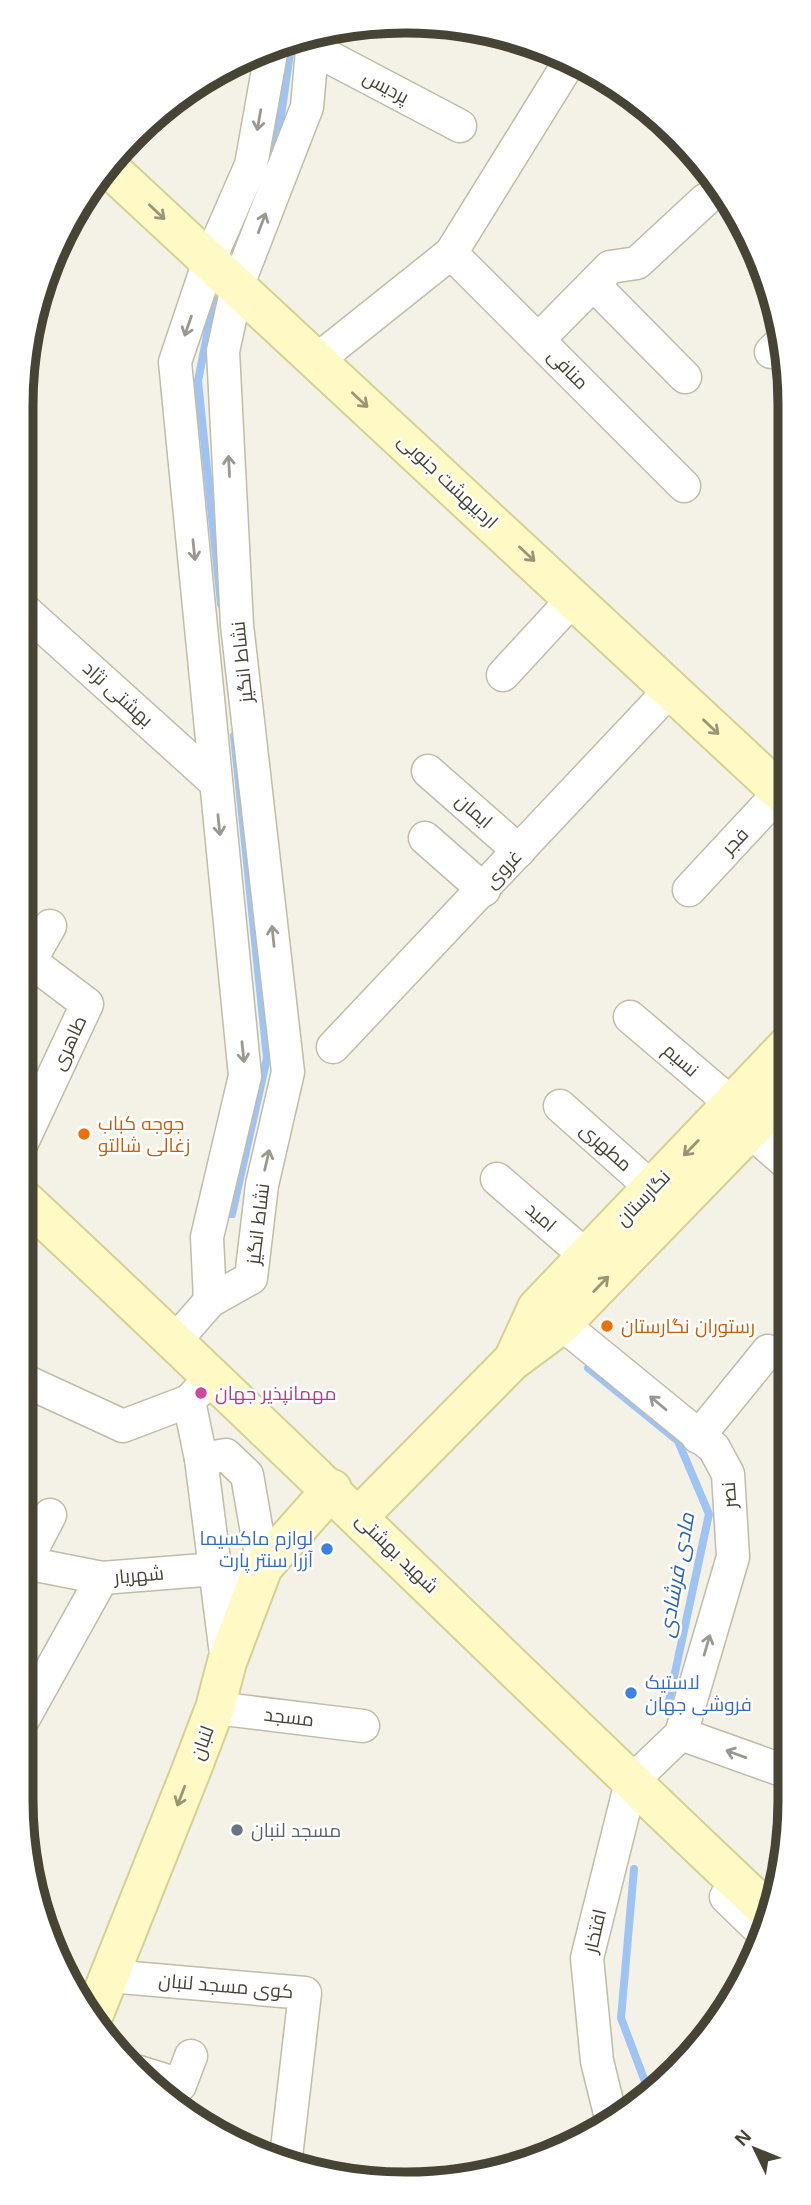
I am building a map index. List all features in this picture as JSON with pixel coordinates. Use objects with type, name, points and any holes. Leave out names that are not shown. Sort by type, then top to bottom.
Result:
[{"type":"street","name":"نشاط انگیز","points":[[270,59],[251,165],[209,261],[175,362],[245,1076],[207,1237],[210,1301],[251,1278],[262,1185],[288,1072],[237,625],[223,351],[237,287],[307,107],[312,45]]},
{"type":"street","name":"پردیس","points":[[314,45],[460,126]]},
{"type":"street","points":[[317,360],[451,253],[565,70]]},
{"type":"street","name":"اردیبهشت جنوبی","points":[[115,173],[778,789]]},
{"type":"street","points":[[538,340],[610,267],[637,263],[705,200]]},
{"type":"street","name":"منافی","points":[[451,253],[684,486]]},
{"type":"street","points":[[594,285],[685,377]]},
{"type":"street","points":[[503,675],[574,598]]},
{"type":"street","name":"بهشتی نژاد","points":[[33,618],[215,781]]},
{"type":"street","points":[[202,629],[237,625]]},
{"type":"street","name":"غروی","points":[[333,1047],[671,689]]},
{"type":"street","name":"ایمان","points":[[428,771],[519,851]]},
{"type":"street","name":"فجر","points":[[689,890],[778,801]]},
{"type":"street","points":[[425,838],[484,890]]},
{"type":"street","name":"طاهری","points":[[33,956],[50,926]]},
{"type":"street","name":"طاهری","points":[[33,963],[87,1004],[33,1119]]},
{"type":"street","name":"نسیم","points":[[630,1017],[778,1154]]},
{"type":"street","name":"نگارستان","points":[[359,1516],[512,1361],[562,1324],[741,1117],[778,1060]]},
{"type":"street","name":"نگارستان","points":[[512,1361],[537,1308],[652,1188],[741,1117],[778,1097]]},
{"type":"street","name":"مطهری","points":[[560,1106],[652,1188]]},
{"type":"street","name":"امید","points":[[497,1179],[586,1256]]},
{"type":"street","name":"شهید بهشتی","points":[[33,1208],[176,1340],[201,1388]]},
{"type":"street","name":"شهید بهشتی","points":[[33,1230],[201,1388],[327,1494],[629,1792],[762,1906]]},
{"type":"street","points":[[176,1340],[210,1301]]},
{"type":"street","name":"نصر","points":[[562,1324],[713,1448],[728,1474],[733,1557],[681,1734]]},
{"type":"street","points":[[698,1437],[768,1351]]},
{"type":"street","points":[[33,1385],[123,1426],[201,1388],[201,1459],[227,1662]]},
{"type":"street","points":[[201,1459],[226,1455],[247,1475],[260,1574]]},
{"type":"street","name":"شهید بهشتی","points":[[327,1494],[359,1516],[756,1925]]},
{"type":"street","name":"لنبان","points":[[97,2007],[215,1708],[227,1662],[260,1574],[327,1494]]},
{"type":"street","points":[[33,1545],[50,1515]]},
{"type":"street","name":"شهریار","points":[[33,1565],[102,1578],[216,1569],[260,1574]]},
{"type":"street","points":[[33,1702],[102,1578]]},
{"type":"street","name":"مسجد","points":[[215,1708],[363,1726]]},
{"type":"street","points":[[629,1792],[681,1734],[778,1769]]},
{"type":"street","name":"افتخار","points":[[609,2111],[597,2061],[587,1958],[629,1792]]},
{"type":"street","name":"کوی مسجد لنبان","points":[[109,1976],[305,1993],[287,2152]]},
{"type":"street","points":[[159,2078],[180,2085],[191,2056]]},
{"type":"waterway","points":[[267,158],[281,116],[290,52]]},
{"type":"waterway","points":[[237,244],[253,197]]},
{"type":"waterway","points":[[221,293],[209,325],[198,381],[221,604]]},
{"type":"waterway","points":[[232,1214],[267,1058],[234,736]]},
{"type":"waterway","name":"مادی فرشادی","points":[[588,1368],[678,1441],[709,1514],[667,1710]]},
{"type":"waterway","name":"مادی فرشادی","points":[[634,1869],[621,2018],[646,2083]]},
{"type":"place","name":"جوجه کباب زغالی شالتو","points":[[84,1134]]},
{"type":"place","name":"رستوران نگارستان","points":[[607,1326]]},
{"type":"place","name":"مهمانپذیر جهان","points":[[201,1393]]},
{"type":"place","name":"لوازم ماکسیما آزرا سنتر پارت","points":[[327,1549]]},
{"type":"place","name":"لاستیک فروشی جهان","points":[[631,1693]]},
{"type":"place","name":"مسجد لنبان","points":[[237,1830]]}]
